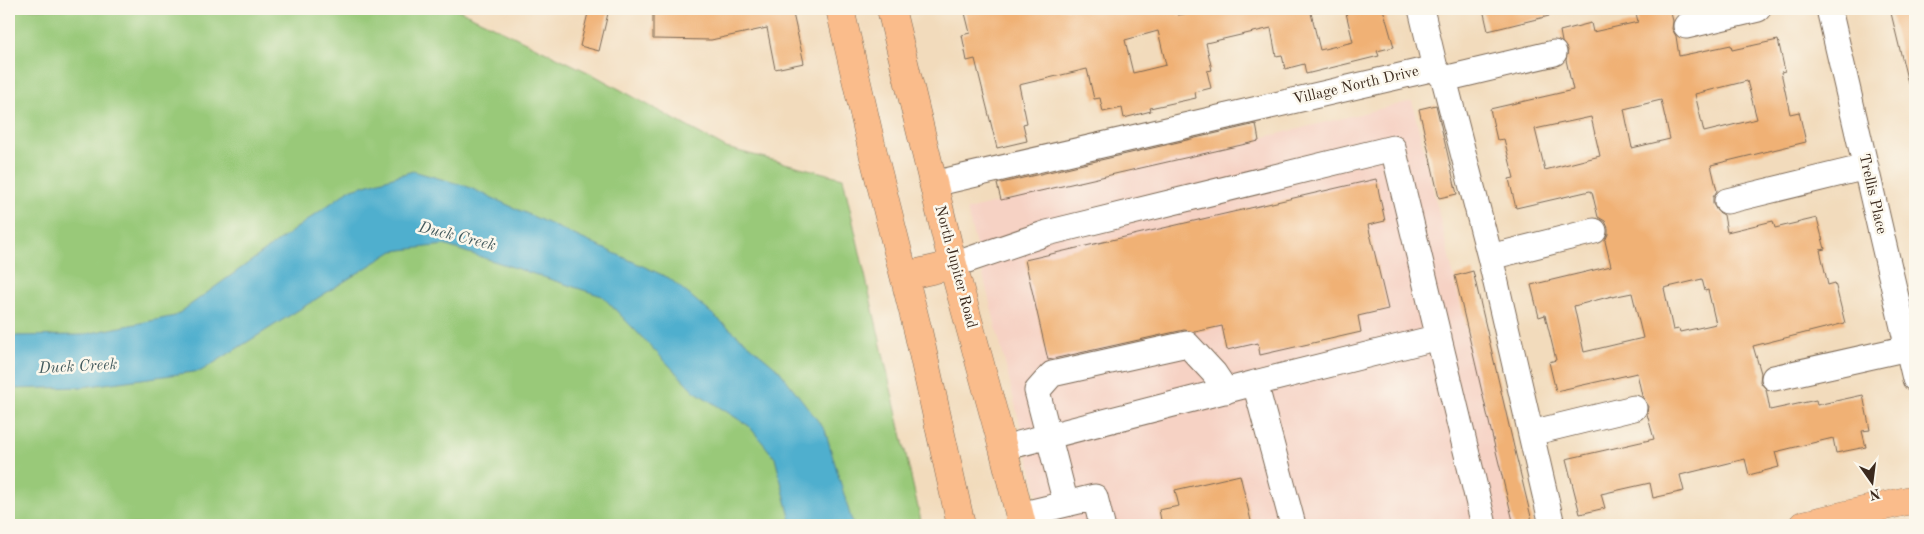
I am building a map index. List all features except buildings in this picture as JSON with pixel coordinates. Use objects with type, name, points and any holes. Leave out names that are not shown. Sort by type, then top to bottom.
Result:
[{"type":"main road","points":[[840,9],[874,157],[905,276],[961,525]]},
{"type":"main road","name":"North Jupiter Road","points":[[891,9],[953,265],[1021,520]]},
{"type":"main road","points":[[905,276],[953,265]]},
{"type":"main road","points":[[1802,525],[1915,499]]},
{"type":"street","points":[[1421,9],[1490,257],[1552,525]]},
{"type":"street","points":[[1686,26],[1758,9]]},
{"type":"street","name":"Trellis Place","points":[[1829,9],[1915,379]]},
{"type":"street","name":"Village North Drive","points":[[933,184],[1440,73],[1554,54]]},
{"type":"street","points":[[953,265],[1047,233],[1393,148],[1484,525]]},
{"type":"street","points":[[1727,201],[1866,167]]},
{"type":"street","points":[[1490,257],[1594,231]]},
{"type":"street","points":[[1003,448],[1439,337]]},
{"type":"street","points":[[1066,504],[1036,391],[1052,374],[1186,344],[1214,373],[1226,391]]},
{"type":"street","points":[[1774,378],[1908,348]]},
{"type":"street","points":[[1255,383],[1293,525]]},
{"type":"street","points":[[1531,433],[1634,408]]},
{"type":"street","points":[[1021,520],[1066,504],[1094,497],[1102,525]]},
{"type":"shaded area","points":[[1412,101],[1513,525],[1045,525],[967,210]]},
{"type":"green space","points":[[9,9],[457,9],[592,74],[726,148],[843,178],[922,525],[9,525]]},
{"type":"water","name":"Duck Creek","points":[[413,171],[466,186],[669,278],[778,369],[825,430],[853,525],[792,525],[775,458],[749,426],[694,391],[602,296],[444,245],[393,251],[201,371],[82,387],[9,389],[9,336],[81,335],[175,316],[349,190]]}]
